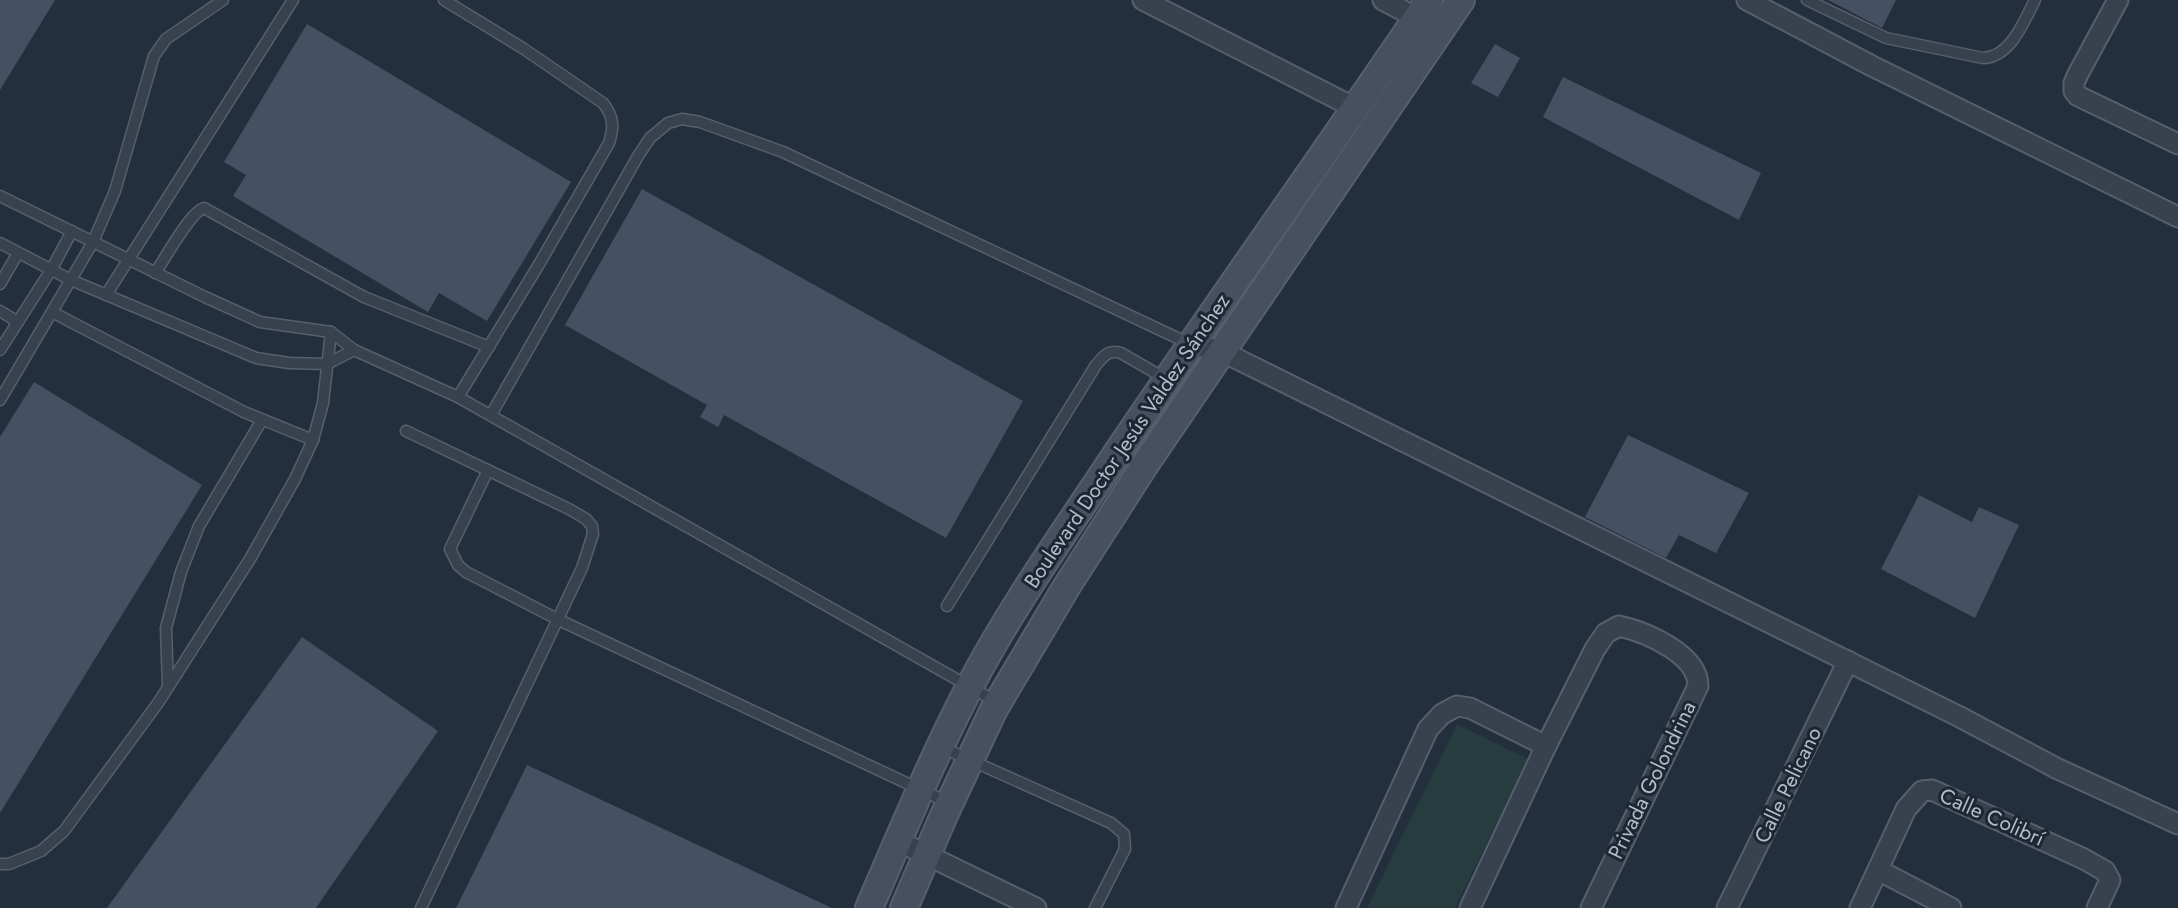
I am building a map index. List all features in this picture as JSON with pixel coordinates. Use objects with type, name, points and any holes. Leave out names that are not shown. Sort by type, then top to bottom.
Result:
[{"type":"main road","name":"Boulevard Doctor Jesús Valdez Sánchez","points":[[904,908],[949,804],[998,702],[1111,516],[1461,0]]},
{"type":"main road","name":"Boulevard Doctor Jesús Valdez Sánchez","points":[[869,908],[969,687],[1057,542],[1190,344],[1423,9]]},
{"type":"street","points":[[1143,0],[1355,108]]},
{"type":"street","points":[[1383,0],[1423,9]]},
{"type":"street","points":[[1747,0],[1872,66],[2178,217]]},
{"type":"street","points":[[2118,0],[2073,89],[2078,96],[2175,136]]},
{"type":"street","points":[[1190,344],[1221,351],[1848,661],[2056,768],[2178,824]]},
{"type":"street","name":"Privada Golondrina","points":[[1470,908],[1595,649],[1606,633],[1619,626],[1672,649],[1693,666],[1698,686],[1591,908]]},
{"type":"street","name":"Calle Pelicano","points":[[1727,908],[1848,661]]},
{"type":"street","points":[[1346,908],[1428,729],[1436,719],[1457,706],[1469,708],[1546,746]]},
{"type":"street","name":"Calle Colibrí","points":[[1860,908],[1906,809],[1922,791],[1932,790],[2105,871],[2110,880],[2097,908]]},
{"type":"street","points":[[898,841],[1036,908]]},
{"type":"street","points":[[1878,870],[1951,908]]},
{"type":"lane","points":[[0,400],[93,242],[123,168],[154,56],[166,39],[223,0]]},
{"type":"lane","points":[[106,295],[293,0]]},
{"type":"lane","points":[[444,0],[524,48],[603,103],[613,121],[609,143],[458,397]]},
{"type":"lane","points":[[1807,0],[1886,38],[1983,58],[1993,57],[2008,45],[2035,0]]},
{"type":"lane","points":[[491,415],[638,156],[661,127],[682,119],[700,122],[783,152],[1190,344]]},
{"type":"lane","points":[[0,196],[260,322],[331,332],[354,351],[458,397],[998,702]]},
{"type":"lane","points":[[155,273],[190,218],[204,208],[364,297],[489,347]]},
{"type":"lane","points":[[0,350],[51,270],[72,231]]},
{"type":"lane","points":[[0,243],[71,281],[256,358],[289,363],[327,364],[354,351]]},
{"type":"lane","points":[[0,284],[18,253]]},
{"type":"lane","points":[[0,311],[18,322]]},
{"type":"lane","points":[[52,312],[262,420],[313,440]]},
{"type":"lane","points":[[0,864],[9,864],[41,851],[64,831],[169,686],[250,559],[295,479],[313,440],[323,403],[331,332]]},
{"type":"lane","points":[[947,606],[1105,354],[1114,351],[1121,353],[1167,379]]},
{"type":"lane","points":[[169,686],[166,628],[181,572],[199,526],[262,420]]},
{"type":"lane","points":[[407,431],[569,509],[586,519],[592,526],[593,534],[582,568],[559,620],[421,908]]},
{"type":"lane","points":[[488,470],[450,550],[466,572],[559,620],[949,804]]},
{"type":"lane","points":[[941,747],[1075,804],[1111,822],[1122,831],[1126,841],[1125,849],[1095,908]]},
{"type":"green space","points":[[1457,724],[1528,759],[1455,908],[1367,908]]},
{"type":"building","points":[[0,0],[55,0],[0,90]]},
{"type":"building","points":[[1828,0],[1896,0],[1882,28]]},
{"type":"building","points":[[307,24],[571,182],[487,321],[439,293],[428,312],[233,196],[246,175],[224,162]]},
{"type":"building","points":[[1495,44],[1520,58],[1498,97],[1471,83]]},
{"type":"building","points":[[1563,77],[1761,173],[1739,220],[1543,117]]},
{"type":"building","points":[[642,189],[1023,401],[946,538],[724,415],[718,427],[700,417],[707,405],[565,325]]},
{"type":"building","points":[[34,382],[202,485],[0,813],[0,437]]},
{"type":"building","points":[[1628,435],[1749,493],[1716,553],[1679,535],[1666,558],[1585,517]]},
{"type":"building","points":[[1919,495],[1972,522],[1979,507],[2019,525],[1975,618],[1881,569]]},
{"type":"building","points":[[302,637],[438,731],[316,908],[107,908]]},
{"type":"building","points":[[527,765],[832,908],[456,908]]}]
